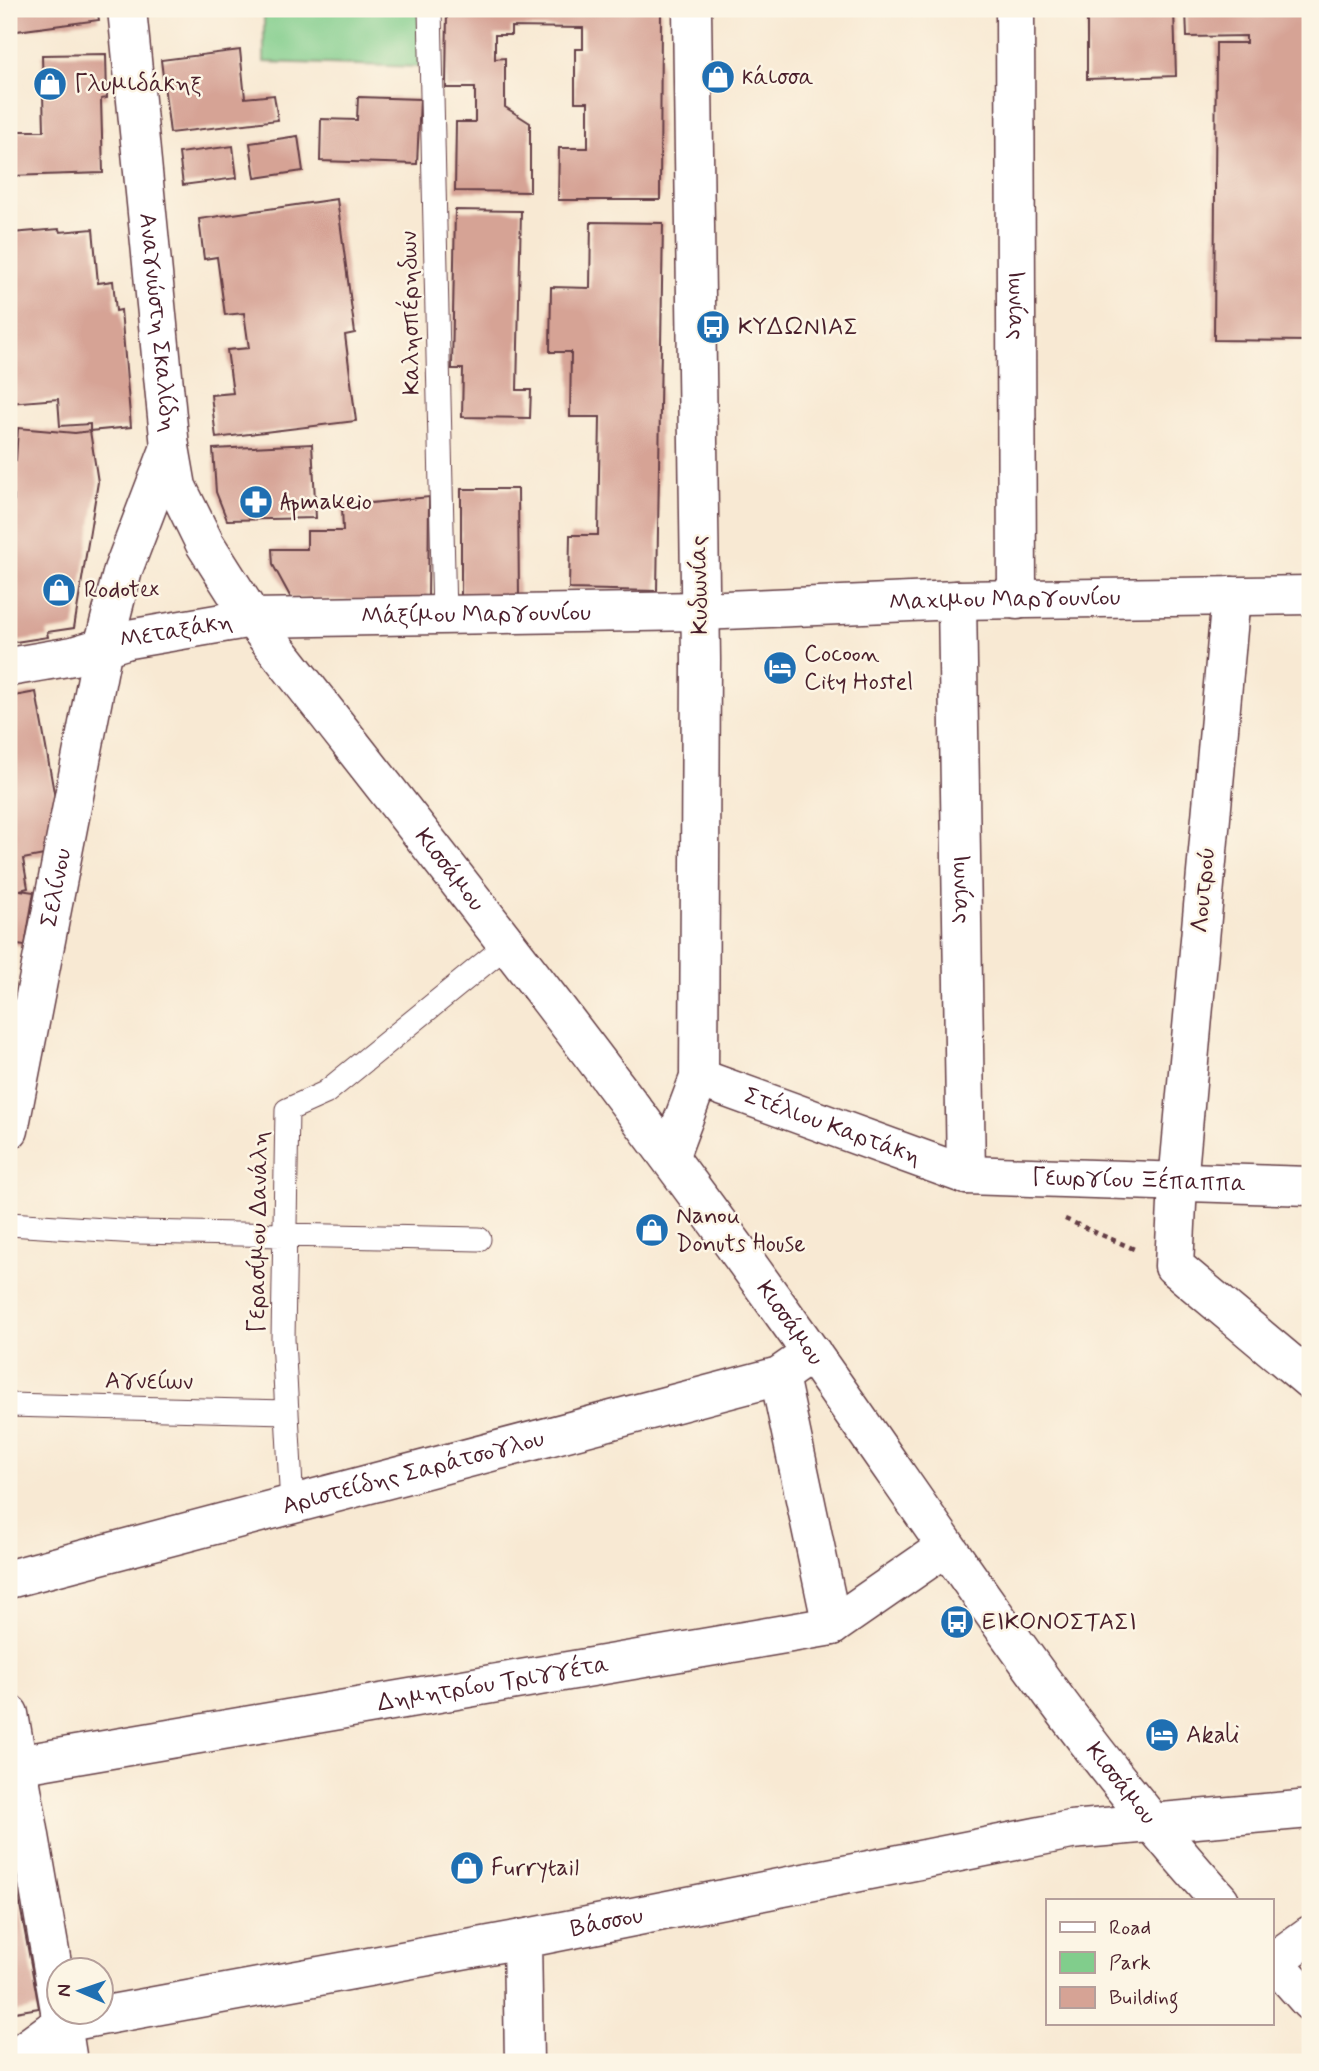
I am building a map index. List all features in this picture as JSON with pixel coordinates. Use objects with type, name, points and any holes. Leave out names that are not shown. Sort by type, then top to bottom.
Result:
[{"type":"street","name":"Αναγνώστη Σκαλίδη","points":[[127,9],[170,447],[177,487],[205,544],[252,618]]},
{"type":"street","name":"Κυδωνίας","points":[[670,1155],[699,1078],[701,611],[692,9]]},
{"type":"street","name":"Ιωνίας","points":[[1015,9],[1017,600]]},
{"type":"street","name":"Σελίνου","points":[[11,1108],[103,647],[123,570],[170,447]]},
{"type":"street","name":"Μαχιμου Mαργουνίου","points":[[701,611],[957,600],[1310,595]]},
{"type":"street","name":"Λουτρού","points":[[1178,1184],[1231,596]]},
{"type":"street","name":"Ιωνίας","points":[[957,600],[966,1175]]},
{"type":"street","name":"Μάξίμου Mαργουνίου","points":[[252,618],[701,611]]},
{"type":"street","name":"Μεταξάκη","points":[[9,667],[73,656],[129,639],[252,618]]},
{"type":"street","name":"Κισσάμου","points":[[252,618],[670,1155],[812,1353],[946,1547],[1150,1824],[1218,1899]]},
{"type":"street","name":"Στέλιου Καρτάκη","points":[[699,1078],[966,1175]]},
{"type":"street","name":"Γεωργίου Ξέπαππα","points":[[966,1175],[1178,1184],[1310,1186]]},
{"type":"street","points":[[1178,1184],[1174,1266],[1310,1380]]},
{"type":"street","name":"Αριστείδης Σαράτσογλου","points":[[9,1579],[779,1376],[812,1353]]},
{"type":"street","name":"Κισσάμου","points":[[779,1376],[832,1626]]},
{"type":"street","name":"Δημητρίου Τριγγέτα","points":[[18,1765],[832,1626],[946,1547]]},
{"type":"street","points":[[9,1714],[50,1955]]},
{"type":"street","name":"Βάσσου","points":[[116,2006],[522,1939],[1071,1830],[1310,1809]]},
{"type":"street","points":[[1274,1959],[1310,1935]]},
{"type":"street","points":[[522,1939],[524,2062]]},
{"type":"street","points":[[1274,1961],[1310,2002]]},
{"type":"street","points":[[9,2062],[49,2025]]},
{"type":"street","points":[[62,2025],[68,2062]]},
{"type":"lane","name":"Καλησπέρηδων","points":[[430,9],[444,616]]},
{"type":"lane","name":"Γερασίμου Δανάλη","points":[[292,1506],[283,1339],[287,1110],[325,1093],[508,944]]},
{"type":"lane","points":[[9,1224],[284,1235],[479,1239]]},
{"type":"lane","name":"Αγνείων","points":[[9,1405],[287,1412]]},
{"type":"green space","points":[[264,9],[419,9],[420,67],[264,62]]},
{"type":"building","points":[[9,9],[97,9],[99,20],[9,32]]},
{"type":"building","points":[[447,9],[661,9],[660,200],[558,200],[559,148],[588,148],[588,102],[575,102],[575,49],[583,49],[583,28],[511,27],[511,35],[495,35],[495,59],[505,58],[505,107],[530,123],[530,192],[455,191],[456,122],[475,122],[475,88],[446,88]]},
{"type":"building","points":[[1087,9],[1174,9],[1176,76],[1087,79]]},
{"type":"building","points":[[1186,9],[1310,9],[1310,341],[1214,340],[1216,43],[1246,43],[1246,36],[1187,37]]},
{"type":"building","points":[[240,50],[245,98],[274,95],[278,120],[170,133],[161,60]]},
{"type":"building","points":[[106,54],[107,98],[101,99],[103,173],[9,176],[9,131],[44,131],[42,55]]},
{"type":"building","points":[[358,97],[420,99],[417,164],[320,161],[321,119],[357,120]]},
{"type":"building","points":[[298,136],[303,171],[255,178],[250,143]]},
{"type":"building","points":[[233,146],[237,178],[183,185],[179,153]]},
{"type":"building","points":[[337,199],[355,333],[345,335],[356,421],[216,438],[211,395],[233,393],[227,350],[249,348],[244,313],[225,315],[217,257],[204,259],[199,219]]},
{"type":"building","points":[[455,210],[521,211],[517,390],[531,390],[530,418],[462,417],[463,369],[452,369]]},
{"type":"building","points":[[591,222],[663,223],[657,591],[569,589],[570,535],[598,535],[600,417],[570,417],[571,352],[550,352],[551,287],[590,288]]},
{"type":"building","points":[[59,229],[60,232],[93,229],[98,283],[113,281],[116,311],[121,310],[131,427],[90,431],[90,424],[60,426],[58,399],[9,403],[9,290],[17,289],[17,283],[9,284],[9,252],[14,252],[12,233]]},
{"type":"building","points":[[18,428],[75,433],[90,431],[98,482],[74,628],[47,632],[48,637],[9,643],[9,499],[14,500],[14,495],[9,494],[9,459],[16,460]]},
{"type":"building","points":[[312,444],[316,518],[227,520],[216,492],[213,449]]},
{"type":"building","points":[[461,489],[518,489],[519,598],[461,598]]},
{"type":"building","points":[[429,497],[428,603],[291,598],[273,565],[272,549],[307,549],[307,531],[343,531],[342,506]]},
{"type":"building","points":[[36,692],[55,798],[44,855],[23,859],[28,888],[20,890],[34,892],[25,946],[9,944],[9,697]]},
{"type":"building","points":[[17,1889],[39,2008],[9,2013],[9,1891]]},
{"type":"place","name":"κάισσα","points":[[718,77]]},
{"type":"place","name":"Γλυμιδάκηξ","points":[[50,84]]},
{"type":"place","name":"ΚΥΔΩΝΙΑΣ","points":[[713,327]]},
{"type":"place","name":"Apmakeio","points":[[256,502]]},
{"type":"place","name":"Rodotex","points":[[59,590]]},
{"type":"place","name":"Cocoon City Hostel","points":[[780,668]]},
{"type":"place","name":"Nanou Donuts House","points":[[652,1230]]},
{"type":"place","name":"ΕΙΚΟΝΟΣΤΑΣΙ","points":[[957,1622]]},
{"type":"place","name":"Akali","points":[[1162,1735]]},
{"type":"place","name":"Furrytail","points":[[467,1868]]}]
